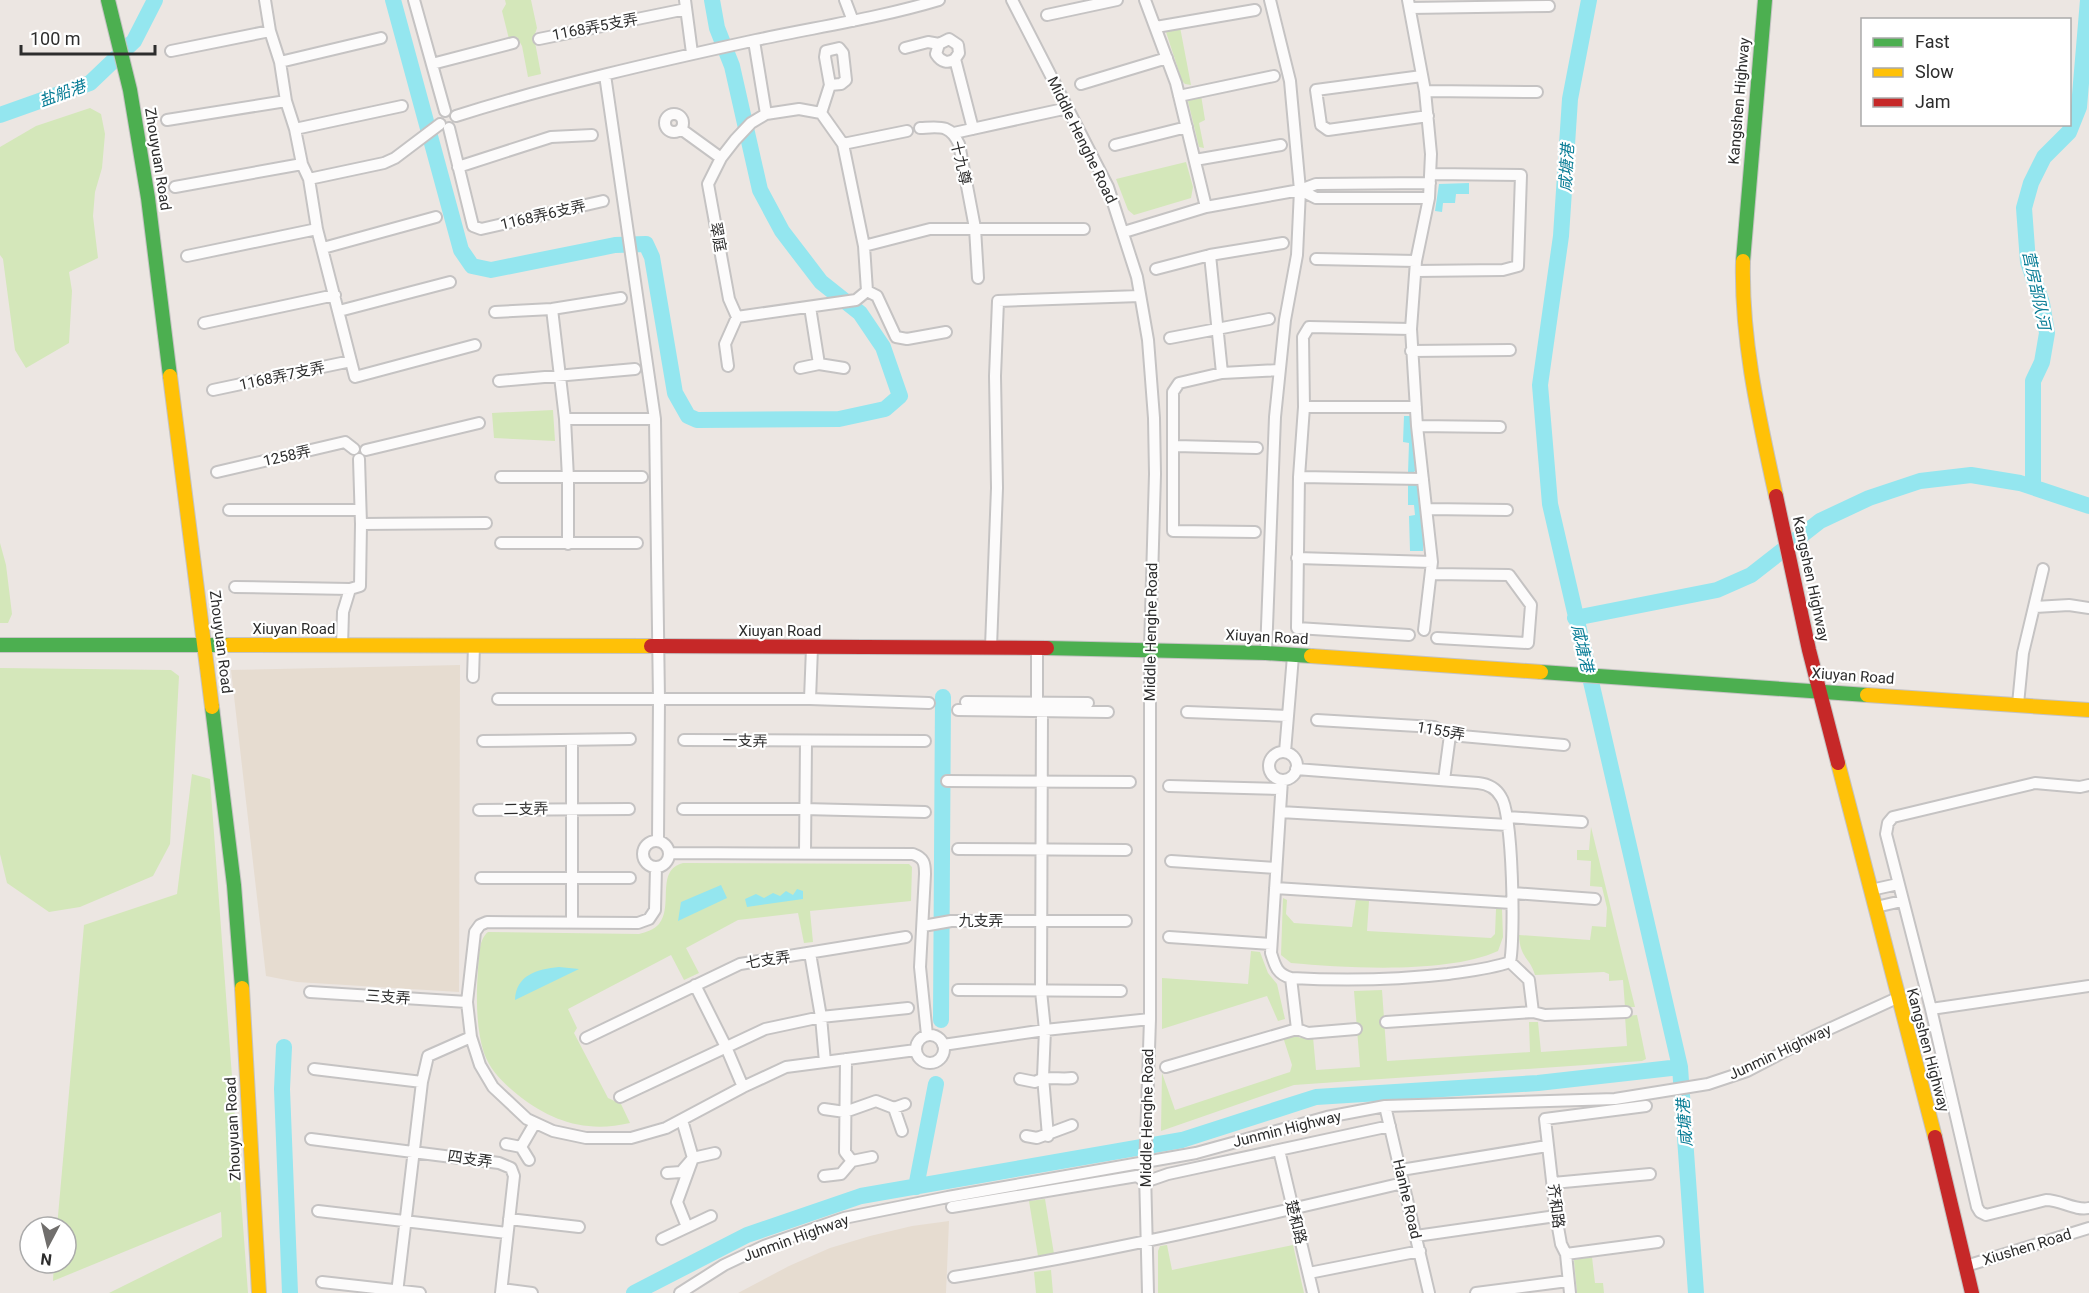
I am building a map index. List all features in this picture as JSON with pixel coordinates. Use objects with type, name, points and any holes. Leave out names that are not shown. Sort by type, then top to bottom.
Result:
[{"type":"street","name":"Zhouyuan Road","points":[[108,0],[130,90],[148,198],[234,885],[259,1293]]},
{"type":"street","points":[[265,0],[270,31],[280,62],[286,101],[295,129],[302,165],[309,179],[317,229],[355,376],[475,345]]},
{"type":"street","points":[[416,0],[445,111]]},
{"type":"street","points":[[845,0],[854,21]]},
{"type":"street","points":[[456,116],[692,53],[854,21],[939,0]]},
{"type":"street","name":"Middle Henghe Road","points":[[1012,0],[1108,187],[1124,232],[1148,340],[1154,418],[1155,474],[1150,649],[1150,1018],[1145,1182],[1148,1293]]},
{"type":"street","points":[[1047,15],[1117,0]]},
{"type":"street","points":[[1145,0],[1179,96],[1206,207]]},
{"type":"street","points":[[1266,653],[1275,417],[1285,320],[1297,255],[1300,190],[1290,81],[1270,0]]},
{"type":"street","name":"Kangshen Highway","points":[[1765,0],[1743,264],[1745,327],[1754,394],[1809,650],[1876,907],[1897,998],[1917,1068],[1972,1293]]},
{"type":"street","name":"1168弄5支弄","points":[[539,39],[686,4],[692,53]]},
{"type":"street","points":[[1424,630],[1432,562],[1417,426],[1411,329],[1416,266],[1429,198],[1431,154],[1425,91],[1409,4],[1549,6]]},
{"type":"street","points":[[1156,27],[1255,10]]},
{"type":"street","points":[[171,51],[270,31]]},
{"type":"street","points":[[280,62],[381,38]]},
{"type":"street","name":"十九尊","points":[[905,48],[928,42],[939,44],[945,39],[956,42],[959,53],[956,59],[973,129]]},
{"type":"street","points":[[754,41],[766,114]]},
{"type":"street","points":[[432,64],[513,43]]},
{"type":"street","points":[[939,44],[936,51],[941,61],[948,62],[956,59]]},
{"type":"street","points":[[1081,84],[1167,58]]},
{"type":"street","points":[[605,75],[655,419],[659,699],[658,841]]},
{"type":"street","points":[[1179,96],[1274,76]]},
{"type":"street","points":[[1422,76],[1317,90],[1321,125],[1328,130],[1428,116]]},
{"type":"street","points":[[831,85],[821,113],[843,144],[864,246],[867,291]]},
{"type":"street","points":[[1425,91],[1537,92]]},
{"type":"street","points":[[167,120],[286,101]]},
{"type":"street","points":[[295,129],[402,105]]},
{"type":"street","points":[[954,133],[1068,108]]},
{"type":"street","name":"翠庭","points":[[737,317],[729,298],[708,184],[721,158],[751,123],[766,114],[799,109],[821,113]]},
{"type":"street","points":[[309,179],[384,163],[395,158],[417,141],[441,127],[456,122],[456,116],[451,111],[445,111],[440,116],[441,127]]},
{"type":"street","name":"1168弄6支弄","points":[[441,127],[458,166],[473,226],[482,229],[603,201]]},
{"type":"street","name":"十九尊","points":[[920,128],[942,127],[954,133],[959,144],[975,228],[978,278]]},
{"type":"street","points":[[1115,145],[1187,127]]},
{"type":"street","points":[[681,129],[721,158]]},
{"type":"street","points":[[843,144],[907,131]]},
{"type":"street","points":[[458,166],[551,137],[592,135]]},
{"type":"street","points":[[1195,160],[1281,145]]},
{"type":"street","points":[[175,187],[302,165]]},
{"type":"street","points":[[1124,232],[1206,207],[1300,190],[1316,184],[1521,174],[1518,266],[1503,270],[1316,259]]},
{"type":"street","points":[[1300,190],[1316,198],[1429,198]]},
{"type":"street","points":[[323,248],[436,217]]},
{"type":"street","points":[[187,256],[317,229]]},
{"type":"street","points":[[864,246],[930,229],[1084,229]]},
{"type":"street","points":[[1156,269],[1210,255],[1283,243]]},
{"type":"street","points":[[1210,255],[1221,373]]},
{"type":"street","points":[[339,311],[450,282]]},
{"type":"street","points":[[728,366],[725,344],[737,317],[856,300],[867,291]]},
{"type":"street","points":[[867,291],[878,296],[896,338],[908,339],[946,332]]},
{"type":"street","points":[[204,323],[335,295]]},
{"type":"street","points":[[992,647],[997,488],[994,375],[998,301],[1140,296]]},
{"type":"street","points":[[495,312],[552,309],[621,298]]},
{"type":"street","points":[[810,307],[819,364]]},
{"type":"street","points":[[552,309],[565,418],[568,544]]},
{"type":"street","points":[[1170,338],[1269,319]]},
{"type":"street","points":[[1408,635],[1297,628],[1297,558],[1304,407],[1304,337],[1310,327],[1411,329]]},
{"type":"street","points":[[1411,351],[1510,350]]},
{"type":"street","name":"1168弄7支弄","points":[[213,390],[351,361]]},
{"type":"street","points":[[801,368],[819,364],[844,368]]},
{"type":"street","points":[[499,381],[635,369]]},
{"type":"street","points":[[1255,532],[1173,531],[1175,446],[1173,392],[1179,383],[1221,373],[1279,370]]},
{"type":"street","points":[[1304,407],[1416,407]]},
{"type":"street","points":[[565,418],[655,419]]},
{"type":"street","name":"1258弄","points":[[217,472],[345,442],[360,453],[479,423]]},
{"type":"street","points":[[1417,426],[1500,427]]},
{"type":"street","points":[[1175,446],[1257,448]]},
{"type":"street","points":[[235,587],[350,589],[360,586],[362,524],[360,453]]},
{"type":"street","points":[[501,477],[642,477]]},
{"type":"street","points":[[1299,477],[1423,479]]},
{"type":"street","points":[[1427,509],[1507,510]]},
{"type":"street","points":[[229,510],[360,510]]},
{"type":"street","points":[[362,524],[486,523]]},
{"type":"street","points":[[501,543],[637,543]]},
{"type":"street","points":[[1297,558],[1432,562]]},
{"type":"street","points":[[2018,704],[2023,653],[2043,569]]},
{"type":"street","points":[[1432,574],[1509,575],[1531,605],[1528,643],[1437,638]]},
{"type":"street","points":[[342,646],[343,612],[350,589]]},
{"type":"street","points":[[2035,607],[2069,605],[2089,608]]},
{"type":"street","name":"Xiuyan Road","points":[[0,645],[1150,649],[1266,653],[2089,710]]},
{"type":"street","points":[[473,677],[474,646]]},
{"type":"street","points":[[810,699],[812,648]]},
{"type":"street","points":[[1037,648],[1041,781],[1041,990],[1045,1030],[1043,1077],[1048,1134]]},
{"type":"street","points":[[1285,752],[1293,656]]},
{"type":"street","points":[[498,699],[810,699],[929,703]]},
{"type":"street","points":[[1039,707],[1088,703]]},
{"type":"street","points":[[962,706],[1039,707],[1108,712]]},
{"type":"street","points":[[1187,712],[1288,716]]},
{"type":"street","name":"1155弄","points":[[1317,720],[1434,727],[1450,735],[1564,745]]},
{"type":"street","points":[[1444,780],[1450,735]]},
{"type":"street","points":[[483,741],[630,739]]},
{"type":"street","points":[[572,740],[572,921]]},
{"type":"street","name":"一支弄","points":[[684,740],[926,741]]},
{"type":"street","points":[[805,853],[806,741]]},
{"type":"street","points":[[1169,786],[1281,785],[1292,777],[1296,769],[1293,757],[1285,752],[1276,753],[1269,764],[1272,775],[1281,785],[1271,953],[1275,968],[1283,976],[1348,980],[1408,979],[1491,969],[1510,962]]},
{"type":"street","points":[[1296,769],[1487,784],[1502,797],[1507,821],[1512,898],[1513,951],[1510,962]]},
{"type":"street","points":[[947,781],[1130,782]]},
{"type":"street","points":[[2089,785],[2080,787],[2035,783],[1893,817],[1888,823],[1886,834],[1931,1009],[1977,1207],[1986,1215],[2046,1200],[2056,1200],[2081,1209],[2089,1208]]},
{"type":"street","name":"二支弄","points":[[479,810],[629,809]]},
{"type":"street","points":[[683,809],[925,812]]},
{"type":"street","points":[[1280,812],[1582,822]]},
{"type":"street","points":[[658,841],[668,848],[667,862],[656,867],[649,866],[643,855],[648,844],[658,841]]},
{"type":"street","points":[[958,849],[1126,850]]},
{"type":"street","points":[[669,853],[913,854],[920,856],[925,862],[920,967],[927,1035]]},
{"type":"street","points":[[1171,861],[1276,868]]},
{"type":"street","points":[[656,867],[655,910],[649,919],[638,923],[488,922],[480,925],[475,932],[472,942],[467,1002],[471,1037],[480,1065],[493,1087],[527,1119],[553,1131],[586,1138],[631,1138],[666,1128],[786,1067],[916,1050]]},
{"type":"street","points":[[481,878],[630,878]]},
{"type":"street","points":[[1871,890],[1898,884]]},
{"type":"street","points":[[1275,888],[1512,898],[1595,899]]},
{"type":"street","points":[[1876,907],[1902,901]]},
{"type":"street","name":"九支弄","points":[[923,926],[942,923],[1126,921]]},
{"type":"street","name":"七支弄","points":[[586,1038],[740,964],[906,937]]},
{"type":"street","points":[[1169,937],[1271,944]]},
{"type":"street","name":"七支弄","points":[[810,953],[821,1017],[825,1062]]},
{"type":"street","points":[[1510,962],[1529,980],[1533,1012]]},
{"type":"street","points":[[1291,978],[1296,1029]]},
{"type":"street","points":[[694,985],[726,1047],[743,1087]]},
{"type":"street","points":[[1931,1009],[2089,986]]},
{"type":"street","points":[[958,990],[1121,991]]},
{"type":"street","name":"三支弄","points":[[310,992],[467,1002]]},
{"type":"street","name":"Junmin Highway","points":[[680,1293],[724,1265],[764,1246],[844,1218],[1196,1153],[1327,1118],[1385,1106],[1615,1099],[1708,1084],[1747,1071],[1825,1031],[1897,998]]},
{"type":"street","points":[[620,1097],[765,1029],[821,1017],[908,1008]]},
{"type":"street","points":[[1386,1022],[1533,1012],[1545,1015],[1626,1012]]},
{"type":"street","points":[[943,1045],[1150,1018]]},
{"type":"street","points":[[1166,1067],[1296,1029],[1308,1033],[1356,1029]]},
{"type":"street","points":[[927,1035],[938,1037],[943,1045],[942,1055],[934,1062],[924,1061],[918,1057],[916,1050],[920,1039],[927,1035]]},
{"type":"street","points":[[397,1291],[422,1082],[428,1056],[471,1037]]},
{"type":"street","points":[[846,1059],[845,1152],[852,1161]]},
{"type":"street","points":[[314,1069],[422,1082]]},
{"type":"street","points":[[1020,1079],[1035,1082],[1043,1077],[1059,1080],[1072,1078]]},
{"type":"street","points":[[824,1109],[844,1112],[876,1101],[900,1106],[902,1131]]},
{"type":"street","name":"Hanhe Road","points":[[1385,1106],[1430,1293]]},
{"type":"street","name":"齐和路","points":[[1570,1293],[1566,1254],[1561,1244],[1556,1216],[1545,1119],[1646,1106]]},
{"type":"street","points":[[682,1120],[693,1158],[677,1202],[687,1227]]},
{"type":"street","points":[[521,1147],[535,1122]]},
{"type":"street","points":[[1026,1136],[1037,1138],[1072,1125]]},
{"type":"street","points":[[952,1206],[1137,1176],[1145,1182],[1168,1174],[1390,1126]]},
{"type":"street","name":"四支弄","points":[[311,1139],[506,1165],[511,1168],[514,1176],[502,1291],[532,1293]]},
{"type":"street","points":[[506,1144],[521,1147],[530,1160]]},
{"type":"street","points":[[1401,1170],[1547,1146]]},
{"type":"street","name":"楚和路","points":[[1279,1150],[1313,1293]]},
{"type":"street","points":[[667,1173],[681,1172],[693,1158],[715,1153]]},
{"type":"street","points":[[824,1176],[841,1174],[852,1161],[872,1157]]},
{"type":"street","points":[[1553,1183],[1650,1174]]},
{"type":"street","points":[[954,1277],[1147,1242],[1403,1183]]},
{"type":"street","points":[[318,1211],[507,1233]]},
{"type":"street","points":[[662,1239],[711,1216]]},
{"type":"street","points":[[1416,1236],[1556,1216]]},
{"type":"street","points":[[509,1218],[579,1227]]},
{"type":"street","name":"Xiushen Road","points":[[1966,1266],[2089,1228]]},
{"type":"street","points":[[1566,1254],[1658,1242]]},
{"type":"street","points":[[1309,1273],[1420,1251]]},
{"type":"street","points":[[1476,1293],[1568,1281]]},
{"type":"street","points":[[322,1282],[420,1293]]},
{"type":"shaded area","points":[[460,665],[459,992],[297,982],[266,976],[231,670]]},
{"type":"shaded area","points":[[949,1221],[946,1293],[738,1293],[789,1266],[830,1248],[912,1226]]},
{"type":"green space","points":[[505,0],[531,0],[537,28],[534,37],[541,74],[528,77],[522,46],[517,37],[509,39],[502,11],[506,4]]},
{"type":"green space","points":[[1180,27],[1191,85],[1182,81],[1166,32],[1168,29]]},
{"type":"green space","points":[[1201,95],[1205,120],[1199,123],[1204,148],[1199,147],[1187,97]]},
{"type":"green space","points":[[90,108],[101,114],[105,134],[102,168],[95,192],[93,216],[98,258],[69,272],[72,291],[69,343],[26,368],[15,350],[3,259],[0,255],[0,147],[36,126]]},
{"type":"green space","points":[[1186,162],[1193,187],[1191,198],[1134,215],[1128,210],[1116,179]]},
{"type":"green space","points":[[553,410],[555,441],[494,438],[492,413]]},
{"type":"green space","points":[[0,543],[6,565],[12,614],[8,623],[0,623]]},
{"type":"green space","points":[[0,668],[171,670],[179,676],[170,844],[153,876],[80,907],[49,912],[7,883],[0,854]]},
{"type":"green space","points":[[192,774],[210,779],[248,1293],[109,1293],[222,1237],[221,1212],[78,1271],[78,1215],[58,1215],[84,925],[177,894]]},
{"type":"green space","points":[[1591,827],[1635,1007],[1625,1007],[1623,980],[1609,981],[1609,974],[1604,972],[1535,975],[1521,949],[1519,935],[1590,940],[1592,926],[1606,927],[1607,908],[1602,887],[1590,886],[1591,861],[1577,860],[1577,850],[1589,850]]},
{"type":"green space","points":[[683,863],[909,864],[912,867],[911,901],[810,911],[813,942],[804,943],[798,913],[738,920],[686,948],[699,973],[684,980],[671,955],[568,1009],[577,1028],[574,1033],[608,1098],[621,1104],[630,1123],[599,1127],[585,1126],[544,1112],[518,1095],[503,1081],[494,1071],[484,1053],[479,1033],[477,1001],[482,940],[488,932],[639,934],[647,932],[659,924],[665,908],[667,881],[670,873]]},
{"type":"green space","points":[[1283,898],[1287,900],[1286,914],[1294,923],[1352,927],[1356,899],[1369,901],[1367,931],[1491,938],[1495,934],[1496,909],[1502,909],[1503,937],[1498,951],[1452,963],[1397,968],[1291,963],[1281,955]]},
{"type":"green space","points":[[1251,951],[1260,952],[1268,973],[1277,984],[1285,1019],[1278,1021],[1267,996],[1162,1029],[1162,978],[1248,984]]},
{"type":"green space","points":[[1382,990],[1387,1061],[1530,1052],[1529,1022],[1538,1022],[1541,1052],[1627,1046],[1625,1016],[1637,1015],[1646,1059],[1294,1085],[1161,1131],[1162,1073],[1175,1110],[1290,1072],[1292,1065],[1283,1037],[1293,1033],[1300,1038],[1313,1037],[1316,1070],[1360,1067],[1354,991]]},
{"type":"green space","points":[[1045,1199],[1054,1254],[1038,1256],[1029,1201]]},
{"type":"green space","points":[[1167,1245],[1172,1270],[1293,1245],[1304,1293],[1158,1293],[1158,1251],[1160,1246]]},
{"type":"green space","points":[[1592,1257],[1595,1283],[1603,1283],[1604,1293],[1577,1293],[1574,1260]]},
{"type":"green space","points":[[1051,1270],[1053,1293],[1036,1293],[1034,1272]]},
{"type":"green space","points":[[53,1275],[68,1275],[53,1281]]},
{"type":"water","points":[[1469,183],[1469,194],[1456,194],[1455,203],[1443,203],[1442,212],[1435,211],[1439,184]]},
{"type":"water","points":[[1404,416],[1410,416],[1412,421],[1416,470],[1412,474],[1408,473],[1409,443],[1403,442]]},
{"type":"water","points":[[1408,485],[1416,485],[1419,488],[1424,529],[1423,551],[1410,551],[1409,516],[1415,515],[1414,505],[1408,505]]},
{"type":"water","points":[[721,885],[727,898],[678,921],[681,902]]},
{"type":"water","points":[[797,889],[803,891],[803,899],[747,907],[745,899],[756,894],[764,898],[773,893],[780,896],[786,891],[793,895]]},
{"type":"water","points":[[559,967],[579,969],[515,1000],[519,985],[529,975],[543,969]]},
{"type":"waterway","name":"盐船港","points":[[0,115],[90,83],[134,41],[155,0]]},
{"type":"waterway","points":[[393,0],[461,250],[472,266],[491,270],[615,245],[646,244],[652,257],[675,393],[688,416],[697,420],[839,419],[885,409],[900,396],[883,347],[860,313],[821,282],[782,231],[760,190],[732,66],[717,28],[712,0]]},
{"type":"waterway","name":"咸塘港","points":[[1589,0],[1570,99],[1561,236],[1540,385],[1550,504],[1680,1067],[1696,1293]]},
{"type":"waterway","name":"营房部队河","points":[[2033,487],[2033,381],[2042,362],[2047,333],[2042,303],[2028,262],[2024,208],[2031,183],[2044,157],[2069,132],[2079,107],[2088,0]]},
{"type":"waterway","points":[[1575,618],[1717,590],[1751,575],[1820,521],[1869,498],[1920,481],[1971,475],[2020,483],[2089,506]]},
{"type":"waterway","points":[[941,1020],[943,697]]},
{"type":"waterway","points":[[284,1047],[282,1089],[290,1293]]},
{"type":"waterway","points":[[634,1293],[747,1235],[861,1196],[1182,1140],[1316,1097],[1538,1083],[1680,1067]]},
{"type":"waterway","points":[[916,1187],[936,1084]]},
{"type":"traffic: fast","points":[[108,0],[130,90],[148,198],[170,376]]},
{"type":"traffic: fast","points":[[1743,261],[1765,0]]},
{"type":"traffic: fast","points":[[0,645],[229,645]]},
{"type":"traffic: fast","points":[[1047,648],[1311,656]]},
{"type":"traffic: fast","points":[[1541,672],[1867,695]]},
{"type":"traffic: fast","points":[[212,707],[234,885],[242,988]]},
{"type":"traffic: slow","points":[[1743,261],[1748,350],[1776,496]]},
{"type":"traffic: slow","points":[[170,376],[212,707]]},
{"type":"traffic: slow","points":[[229,645],[651,646]]},
{"type":"traffic: slow","points":[[1311,656],[1541,672]]},
{"type":"traffic: slow","points":[[1867,695],[2089,710]]},
{"type":"traffic: slow","points":[[1838,763],[1935,1137]]},
{"type":"traffic: slow","points":[[242,988],[259,1293]]},
{"type":"traffic: jam","points":[[1776,496],[1809,650],[1838,763]]},
{"type":"traffic: jam","points":[[651,646],[1047,648]]},
{"type":"traffic: jam","points":[[1935,1137],[1972,1293]]}]
